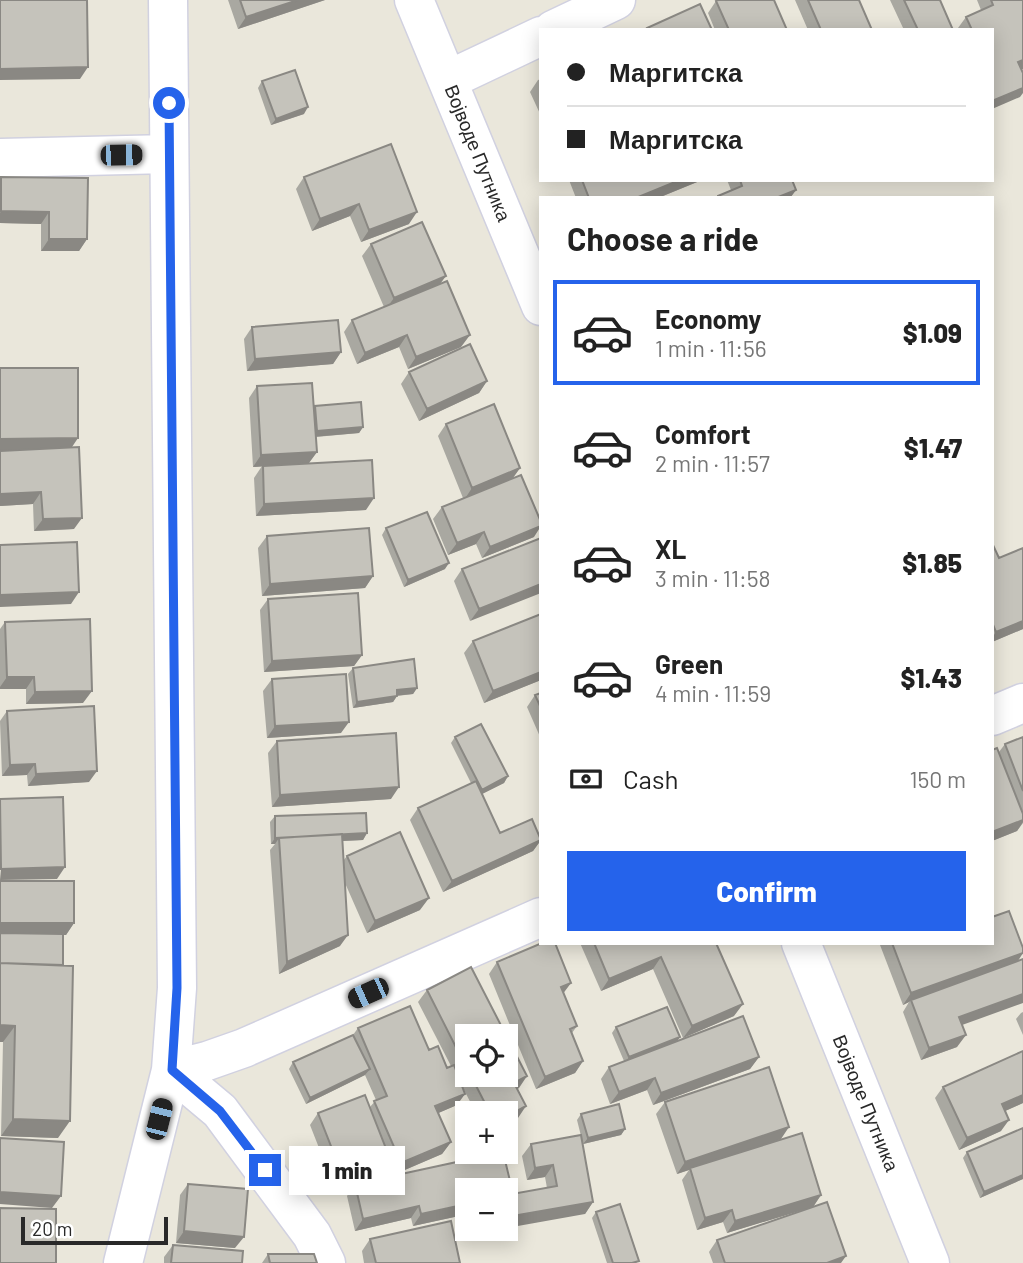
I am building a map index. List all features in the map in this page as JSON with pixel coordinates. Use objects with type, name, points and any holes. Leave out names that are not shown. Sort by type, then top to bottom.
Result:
[{"type":"street","points":[[123,1263],[172,1070],[177,974],[168,0]]},
{"type":"street","name":"Војводе Путника","points":[[414,0],[539,301]]},
{"type":"street","points":[[557,28],[616,0]]},
{"type":"street","points":[[448,80],[539,37]]},
{"type":"street","points":[[0,158],[169,154]]},
{"type":"street","points":[[994,715],[1023,703]]},
{"type":"street","points":[[172,1070],[244,1048],[539,918]]},
{"type":"street","name":"Војводе Путника","points":[[802,945],[930,1263]]},
{"type":"street","points":[[172,1070],[220,1111],[312,1235],[326,1263]]},
{"type":"building","points":[[0,0],[87,0],[88,67],[0,69]]},
{"type":"building","points":[[240,0],[298,0],[246,17]]},
{"type":"building","points":[[774,0],[786,28],[728,28],[716,1]]},
{"type":"building","points":[[808,0],[859,0],[871,28],[820,28]]},
{"type":"building","points":[[904,0],[940,0],[952,28],[917,28]]},
{"type":"building","points":[[991,0],[1023,0],[1023,60],[1018,62],[1023,73],[1023,88],[994,100],[994,28],[971,28],[966,17],[993,5]]},
{"type":"building","points":[[700,4],[711,28],[647,28]]},
{"type":"building","points":[[295,70],[308,107],[276,119],[262,81]]},
{"type":"building","points":[[391,144],[417,212],[369,230],[359,204],[320,219],[304,177]]},
{"type":"building","points":[[1,177],[88,178],[87,239],[49,239],[49,212],[1,211]]},
{"type":"building","points":[[583,182],[675,182],[641,196],[588,196]]},
{"type":"building","points":[[741,182],[793,182],[796,190],[781,196],[718,196],[742,186]]},
{"type":"building","points":[[422,222],[446,276],[394,298],[371,244]]},
{"type":"building","points":[[447,281],[470,335],[416,357],[407,335],[365,353],[352,320]]},
{"type":"building","points":[[338,320],[341,352],[255,359],[252,327]]},
{"type":"building","points":[[470,344],[487,381],[427,409],[409,372]]},
{"type":"building","points":[[0,368],[78,368],[78,438],[0,439]]},
{"type":"building","points":[[312,383],[317,452],[261,455],[257,386]]},
{"type":"building","points":[[361,402],[363,427],[317,431],[315,406]]},
{"type":"building","points":[[494,404],[520,468],[472,488],[446,424]]},
{"type":"building","points":[[79,447],[82,518],[43,519],[41,492],[0,494],[0,451]]},
{"type":"building","points":[[372,460],[374,498],[264,504],[263,466]]},
{"type":"building","points":[[521,475],[539,517],[539,527],[490,547],[484,532],[457,543],[442,507]]},
{"type":"building","points":[[427,512],[449,563],[408,580],[386,528]]},
{"type":"building","points":[[369,528],[373,576],[270,584],[267,536]]},
{"type":"building","points":[[539,539],[539,585],[479,609],[462,569]]},
{"type":"building","points":[[77,542],[79,592],[0,595],[0,545]]},
{"type":"building","points":[[994,547],[999,558],[1023,548],[1023,621],[996,632]]},
{"type":"building","points":[[358,593],[362,655],[272,661],[268,599]]},
{"type":"building","points":[[539,615],[539,673],[493,691],[473,641]]},
{"type":"building","points":[[90,619],[92,691],[35,692],[34,677],[7,677],[5,622]]},
{"type":"building","points":[[414,659],[417,688],[397,690],[397,696],[357,702],[353,668]]},
{"type":"building","points":[[346,674],[349,722],[275,726],[272,679]]},
{"type":"building","points":[[94,706],[97,771],[36,774],[35,764],[10,765],[7,711]]},
{"type":"building","points":[[481,724],[508,776],[482,790],[455,737]]},
{"type":"building","points":[[396,733],[399,787],[280,795],[277,741]]},
{"type":"building","points":[[1023,737],[1023,791],[1005,744]]},
{"type":"building","points":[[997,748],[1023,820],[994,831],[994,749]]},
{"type":"building","points":[[476,781],[500,833],[532,819],[539,841],[452,881],[418,808]]},
{"type":"building","points":[[63,797],[65,867],[1,869],[0,799]]},
{"type":"building","points":[[366,813],[367,833],[275,838],[275,816]]},
{"type":"building","points":[[400,832],[429,898],[375,921],[347,856]]},
{"type":"building","points":[[342,834],[348,935],[287,962],[279,838]]},
{"type":"building","points":[[0,881],[74,881],[74,923],[0,923]]},
{"type":"building","points":[[1009,911],[1023,953],[911,993],[893,945],[994,945],[994,916]]},
{"type":"building","points":[[0,933],[63,934],[63,965],[0,963]]},
{"type":"building","points":[[539,944],[556,945],[571,983],[561,987],[577,1026],[570,1029],[583,1061],[545,1077],[497,962]]},
{"type":"building","points":[[595,945],[717,945],[743,1004],[692,1026],[661,957],[609,979]]},
{"type":"building","points":[[1023,959],[1023,994],[959,1017],[966,1035],[929,1048],[911,1000]]},
{"type":"building","points":[[0,963],[73,966],[70,1121],[13,1119],[15,1026],[0,1025]]},
{"type":"building","points":[[471,967],[500,1024],[455,1024],[455,1045],[427,990]]},
{"type":"building","points":[[410,1006],[429,1050],[438,1046],[447,1068],[454,1065],[455,1087],[462,1087],[465,1094],[435,1106],[451,1142],[401,1163],[374,1101],[387,1096],[358,1028]]},
{"type":"building","points":[[667,1007],[680,1037],[629,1057],[616,1027]]},
{"type":"building","points":[[743,1016],[759,1057],[661,1093],[655,1078],[619,1092],[609,1067]]},
{"type":"building","points":[[353,1035],[370,1069],[310,1098],[293,1062]]},
{"type":"building","points":[[1023,1051],[1023,1095],[1002,1104],[1009,1120],[967,1138],[943,1087]]},
{"type":"building","points":[[518,1058],[527,1076],[518,1081]]},
{"type":"building","points":[[769,1067],[789,1127],[685,1162],[665,1102]]},
{"type":"building","points":[[477,1087],[516,1087],[526,1106],[518,1110],[518,1101],[484,1101]]},
{"type":"building","points":[[365,1095],[394,1169],[340,1169],[318,1113]]},
{"type":"building","points":[[619,1104],[625,1129],[588,1138],[581,1114]]},
{"type":"building","points":[[1023,1128],[1023,1175],[984,1192],[967,1152]]},
{"type":"building","points":[[802,1133],[821,1195],[735,1221],[732,1210],[705,1218],[690,1168]]},
{"type":"building","points":[[581,1135],[593,1202],[518,1215],[518,1193],[557,1186],[553,1165],[535,1168],[531,1144]]},
{"type":"building","points":[[0,1138],[64,1142],[61,1196],[0,1192]]},
{"type":"building","points":[[455,1162],[506,1164],[509,1178],[455,1178],[455,1207],[421,1214],[419,1206],[363,1219],[355,1184]]},
{"type":"building","points":[[188,1184],[248,1189],[244,1237],[184,1231]]},
{"type":"building","points":[[827,1202],[846,1256],[827,1263],[725,1263],[717,1240]]},
{"type":"building","points":[[620,1204],[639,1261],[632,1263],[613,1263],[596,1212]]},
{"type":"building","points":[[0,1208],[56,1209],[56,1263],[0,1263]]},
{"type":"building","points":[[451,1221],[460,1263],[376,1263],[370,1239]]},
{"type":"building","points":[[173,1245],[243,1251],[242,1263],[171,1263]]},
{"type":"building","points":[[268,1254],[314,1254],[317,1263],[270,1263]]},
{"type":"route","points":[[169,103],[177,988],[172,1070],[220,1111],[265,1170]]}]
